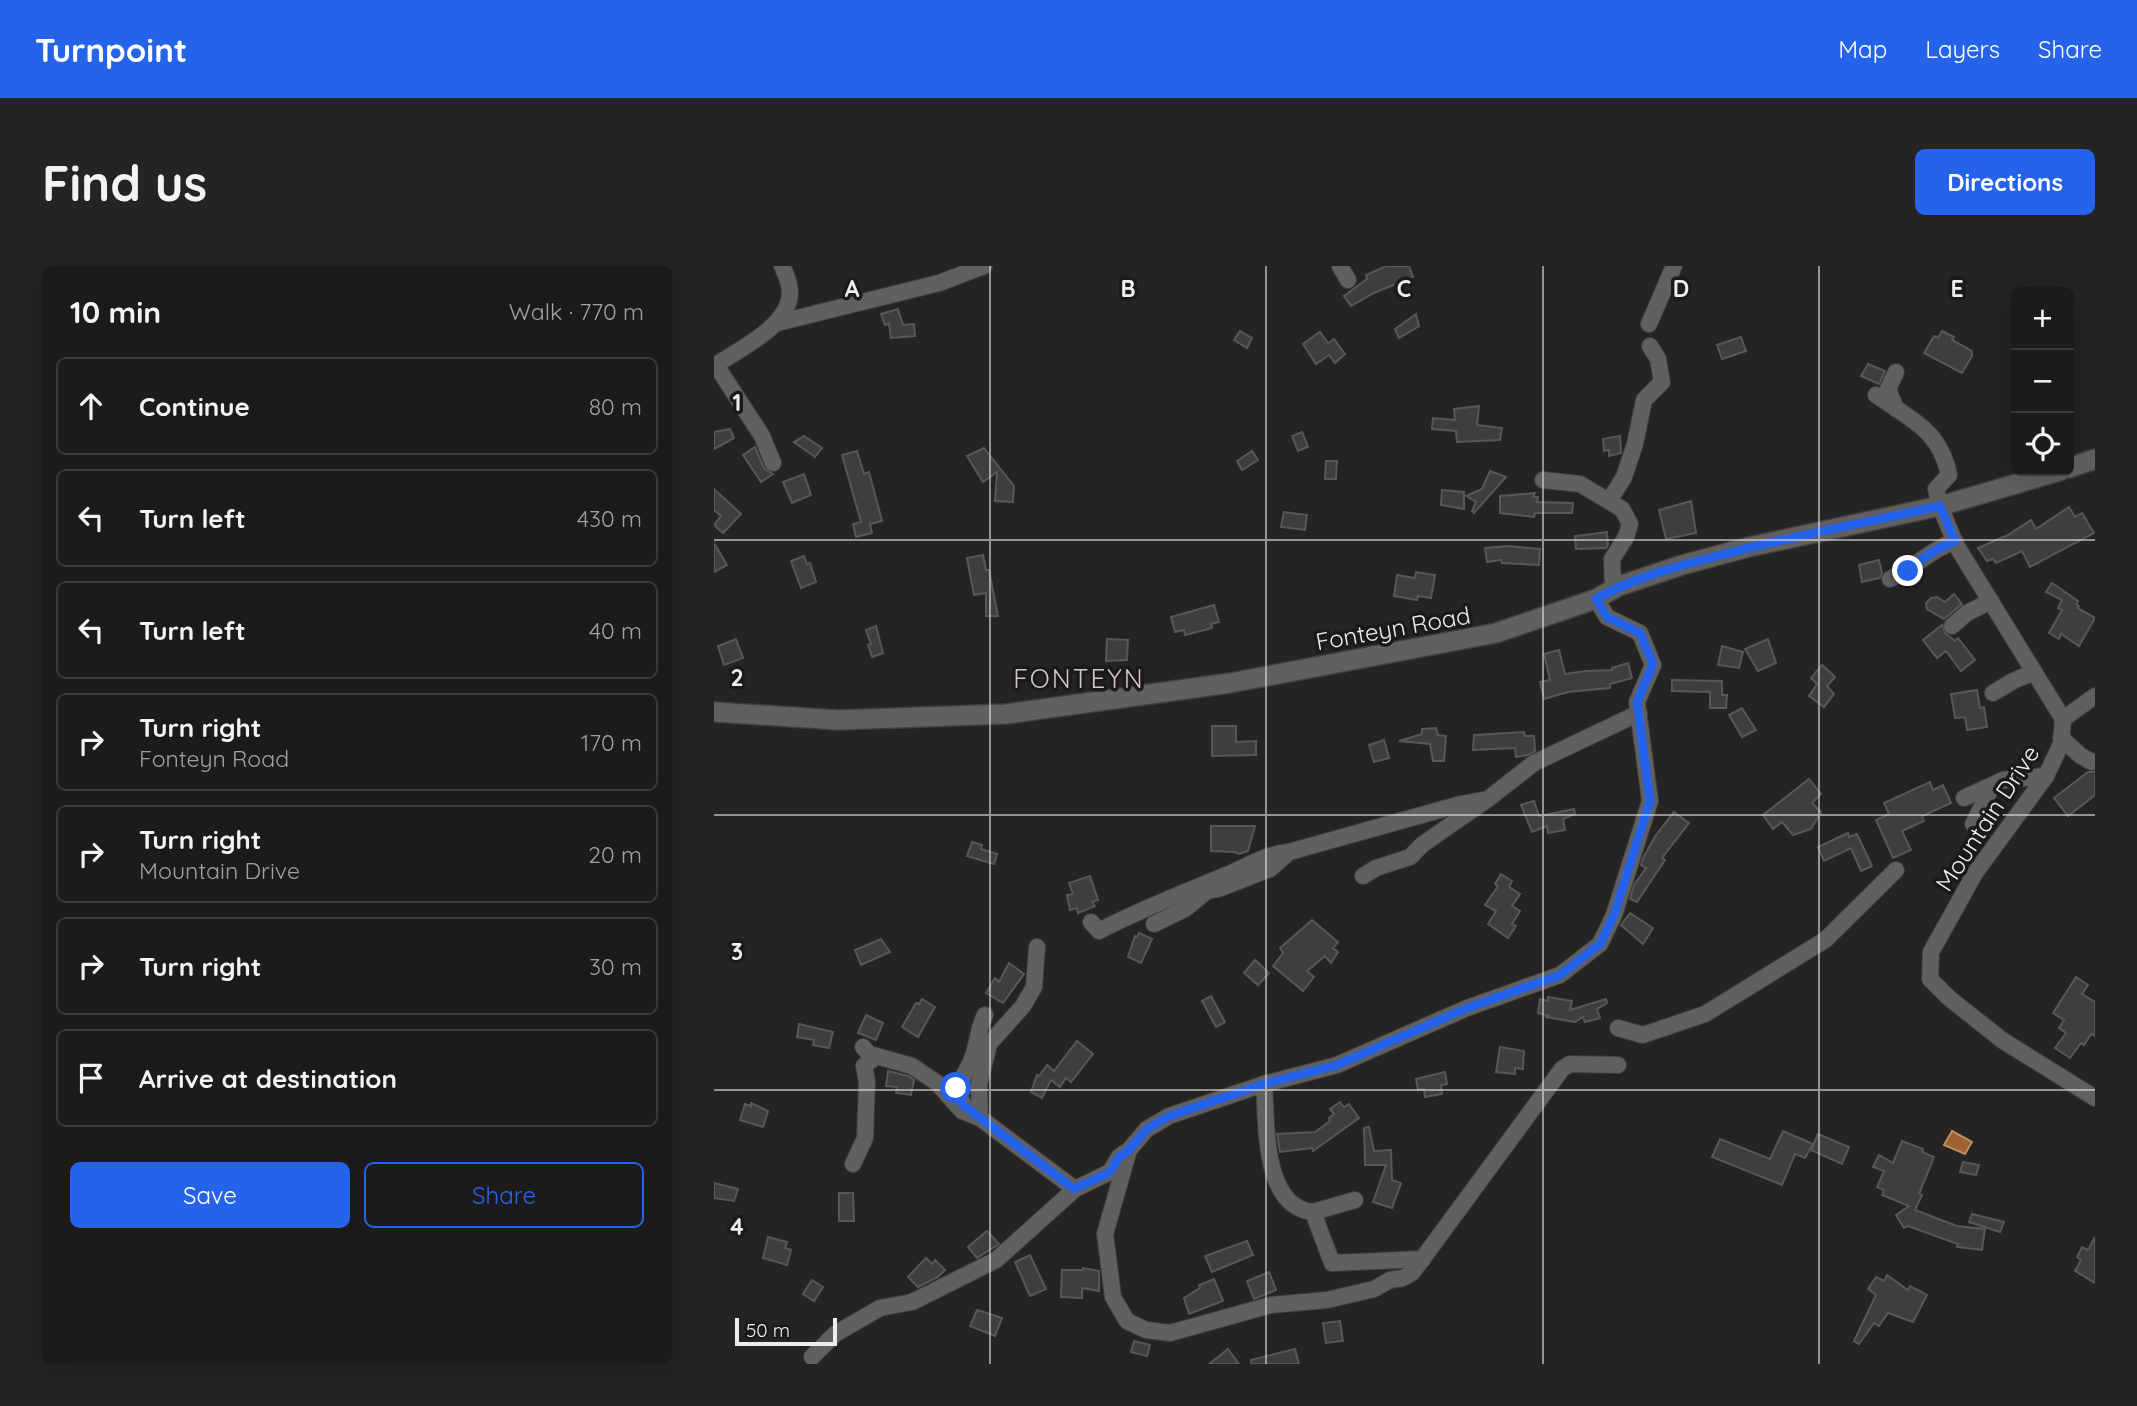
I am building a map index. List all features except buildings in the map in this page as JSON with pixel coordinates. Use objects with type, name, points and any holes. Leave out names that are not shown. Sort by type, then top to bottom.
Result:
[{"type":"street","points":[[777,323],[786,310],[790,296],[790,284],[782,266]]},
{"type":"street","points":[[773,463],[762,436],[715,365],[777,323],[939,283],[984,266]]},
{"type":"street","points":[[1649,324],[1674,266]]},
{"type":"street","points":[[1609,500],[1624,477],[1635,444],[1644,400],[1662,382],[1658,359],[1650,345]]},
{"type":"street","points":[[1896,372],[1888,389],[1896,409]]},
{"type":"street","points":[[1876,395],[1919,422],[1945,455],[1949,475],[1936,489],[1955,541],[2063,719],[2095,696]]},
{"type":"street","points":[[2074,466],[2095,459]]},
{"type":"street","name":"Fonteyn Road","points":[[714,712],[838,720],[1006,714],[1230,683],[1496,634],[1682,565],[1749,547],[1940,506],[2043,476]]},
{"type":"street","points":[[813,1357],[835,1334],[880,1308],[912,1302],[996,1260],[1074,1189],[1110,1172],[1119,1157],[1129,1150],[1147,1129],[1169,1116],[1264,1084],[1337,1065],[1467,1008],[1560,975],[1600,944],[1614,915],[1650,801],[1637,702],[1653,664],[1640,633],[1607,617],[1604,595],[1612,559],[1626,537],[1630,524],[1622,509],[1580,484],[1543,480]]},
{"type":"street","points":[[1890,579],[1908,571],[1920,559],[1940,547],[1955,541]]},
{"type":"street","points":[[1952,626],[1967,613],[1991,601]]},
{"type":"street","points":[[1993,693],[2034,672]]},
{"type":"street","points":[[1363,876],[1376,868],[1410,858],[1423,844],[1534,763],[1639,713]]},
{"type":"street","name":"Mountain Drive","points":[[2063,719],[2061,738],[2046,776],[1975,873],[1931,953],[1930,979],[1949,998],[2002,1040],[2095,1098]]},
{"type":"street","points":[[2061,738],[2092,762]]},
{"type":"street","points":[[1964,798],[2003,780],[2046,776]]},
{"type":"street","points":[[1973,824],[1993,786]]},
{"type":"street","points":[[1091,922],[1099,931],[1271,854],[1289,852],[1488,799]]},
{"type":"street","points":[[1154,924],[1185,909],[1207,891],[1270,869],[1289,852]]},
{"type":"street","points":[[1618,1028],[1643,1035],[1705,1014],[1825,940],[1896,870]]},
{"type":"street","points":[[980,1118],[979,1084],[989,1044],[1023,1006],[1034,987],[1037,947]]},
{"type":"street","points":[[985,1015],[978,1030],[975,1052],[956,1088],[962,1104],[1074,1189]]},
{"type":"street","points":[[853,1164],[866,1138],[867,1081],[864,1066],[870,1052],[912,1066],[937,1083],[962,1111],[980,1118]]},
{"type":"street","points":[[1129,1150],[1105,1234],[1113,1297],[1127,1321],[1146,1330],[1170,1333],[1271,1305],[1327,1300],[1374,1289],[1412,1273],[1562,1069],[1570,1065],[1618,1065]]},
{"type":"street","points":[[1264,1084],[1271,1170],[1287,1202],[1303,1211],[1313,1212],[1355,1200]]},
{"type":"street","points":[[1313,1212],[1332,1263],[1423,1259]]},
{"type":"shaded area","points":[[1952,1131],[1972,1142],[1965,1154],[1944,1145]]},
{"type":"district","name":"FONTEYN","points":[[1079,678]]},
{"type":"route","points":[[956,1088],[962,1104],[1074,1189],[1110,1172],[1119,1157],[1129,1150],[1147,1129],[1169,1116],[1264,1084],[1337,1065],[1467,1008],[1560,975],[1600,944],[1627,879],[1650,801],[1637,702],[1653,664],[1640,633],[1607,617],[1596,599],[1619,586],[1682,565],[1749,547],[1940,506],[1955,541],[1920,559],[1908,571]]}]
